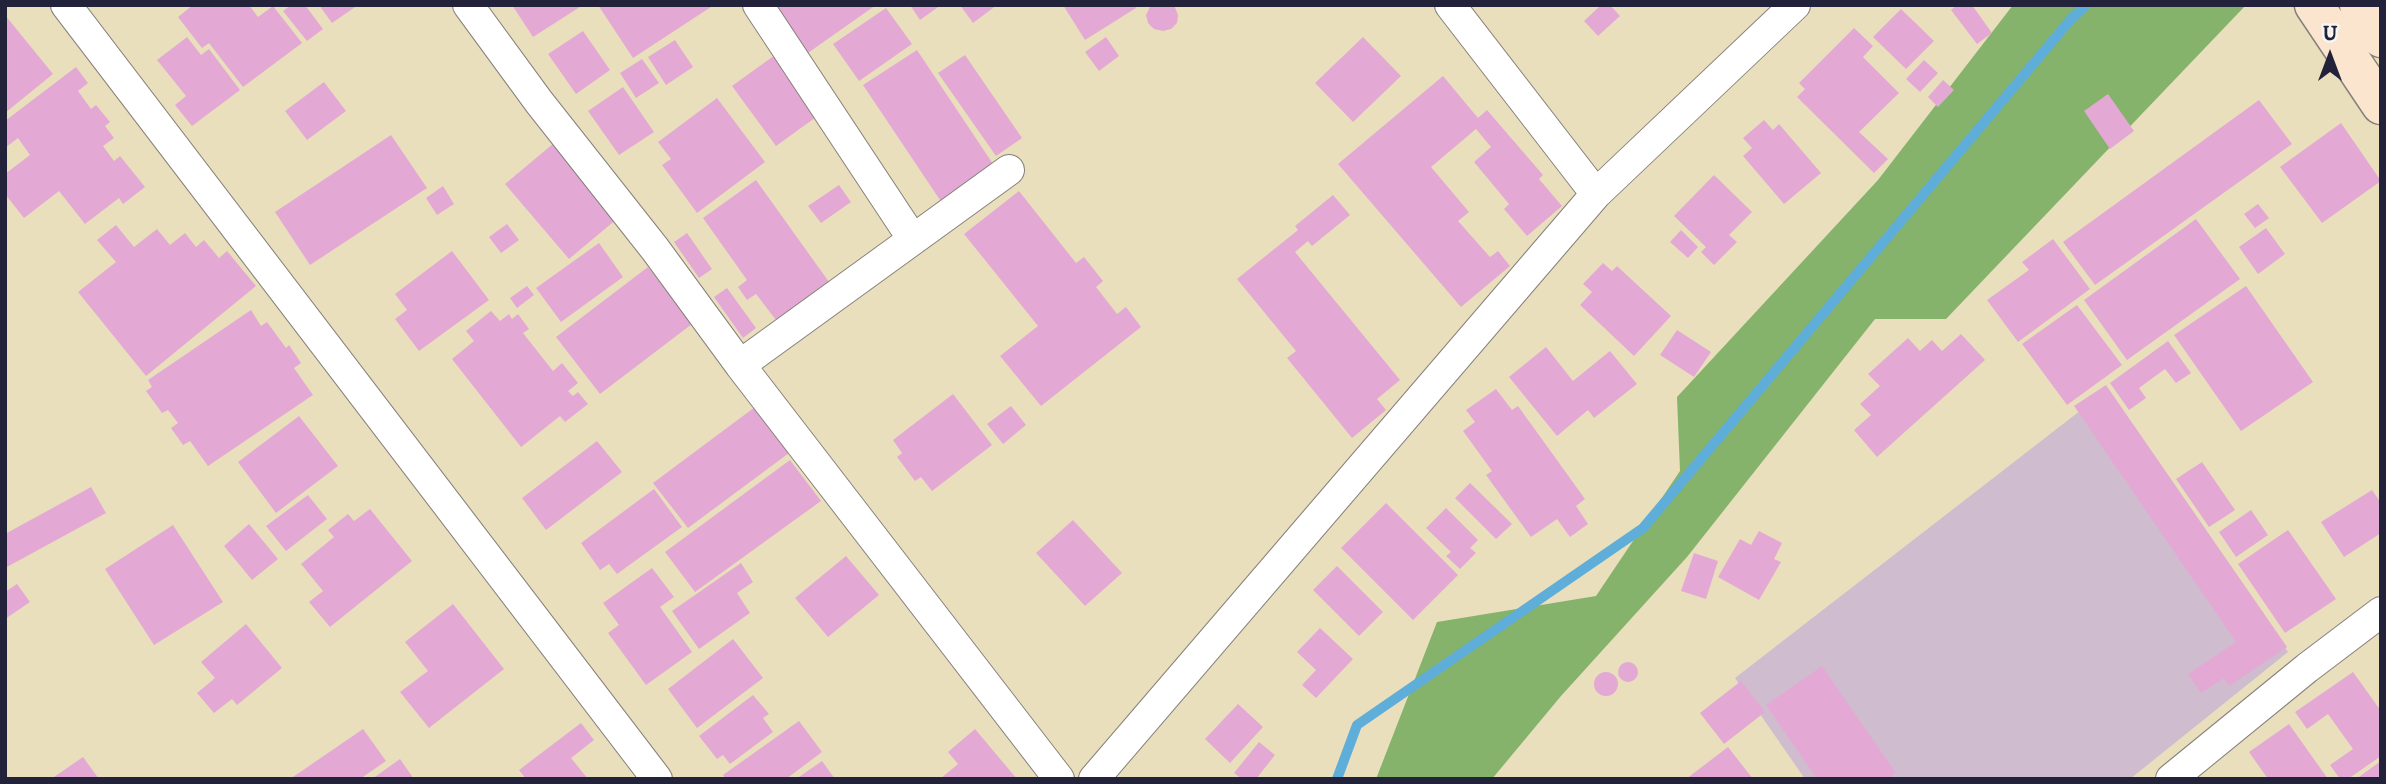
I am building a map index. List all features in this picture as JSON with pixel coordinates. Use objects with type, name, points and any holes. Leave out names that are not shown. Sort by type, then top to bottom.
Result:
[{"type":"main road","points":[[2314,5],[2376,87]]},
{"type":"main road","points":[[2359,5],[2381,38]]},
{"type":"street","points":[[66,5],[657,779]]},
{"type":"street","points":[[468,5],[539,102],[655,249],[740,365],[1059,779]]},
{"type":"street","points":[[758,5],[912,238]]},
{"type":"street","points":[[1450,5],[1596,194]]},
{"type":"street","points":[[1094,779],[1596,194],[1795,5]]},
{"type":"street","points":[[740,365],[1009,170]]},
{"type":"street","points":[[2171,779],[2307,667],[2381,612]]},
{"type":"shaded area","points":[[2107,390],[2288,652],[2130,779],[1805,779],[1735,678]]},
{"type":"green space","points":[[2013,5],[2246,5],[1946,319],[1875,319],[1687,557],[1561,696],[1492,779],[1376,779],[1437,622],[1596,596],[1680,471],[1677,397],[1878,180]]},
{"type":"building","points":[[193,5],[249,5],[258,17],[273,6],[302,43],[243,87],[209,43],[202,48],[178,17]]},
{"type":"building","points":[[291,5],[305,5],[323,29],[307,41],[283,11]]},
{"type":"building","points":[[319,5],[358,5],[332,23]]},
{"type":"building","points":[[512,5],[583,5],[533,37]]},
{"type":"building","points":[[598,5],[714,5],[633,58]]},
{"type":"building","points":[[771,5],[876,5],[805,55]]},
{"type":"building","points":[[910,5],[941,5],[920,20]]},
{"type":"building","points":[[960,5],[997,5],[973,23]]},
{"type":"building","points":[[1063,5],[1134,5],[1136,8],[1085,40]]},
{"type":"building","points":[[1151,5],[1174,5],[1178,15],[1177,23],[1171,29],[1154,29],[1148,23],[1146,15]]},
{"type":"building","points":[[1601,5],[1610,5],[1620,16],[1598,36],[1584,21]]},
{"type":"building","points":[[1957,5],[1972,5],[1992,33],[1977,44],[1951,10]]},
{"type":"building","points":[[886,8],[912,44],[859,81],[833,44]]},
{"type":"building","points":[[1901,9],[1934,41],[1906,69],[1873,37]]},
{"type":"building","points":[[5,15],[53,74],[5,113]]},
{"type":"building","points":[[1854,28],[1873,46],[1863,57],[1899,93],[1859,132],[1888,159],[1874,173],[1797,97],[1805,89],[1799,83]]},
{"type":"building","points":[[583,31],[610,70],[576,94],[548,54]]},
{"type":"building","points":[[187,37],[201,55],[209,49],[240,90],[192,126],[175,105],[186,96],[157,60]]},
{"type":"building","points":[[1106,37],[1119,56],[1099,71],[1085,52]]},
{"type":"building","points":[[1363,37],[1401,76],[1353,122],[1315,83]]},
{"type":"building","points":[[675,40],[693,67],[666,85],[648,57]]},
{"type":"building","points":[[917,50],[997,170],[944,206],[863,85]]},
{"type":"building","points":[[775,55],[819,115],[776,146],[732,86]]},
{"type":"building","points":[[965,55],[1022,138],[996,156],[938,73]]},
{"type":"building","points":[[642,59],[659,83],[636,98],[620,73]]},
{"type":"building","points":[[1924,60],[1938,73],[1920,92],[1906,79]]},
{"type":"building","points":[[76,67],[88,83],[78,91],[91,109],[96,105],[110,122],[105,126],[114,138],[103,146],[114,161],[120,156],[145,187],[123,204],[119,198],[85,224],[59,191],[24,218],[5,194],[5,174],[30,155],[18,138],[5,148],[5,121]]},
{"type":"building","points":[[1443,76],[1478,118],[1487,110],[1543,175],[1539,179],[1562,206],[1527,236],[1504,209],[1509,204],[1474,162],[1491,147],[1476,129],[1431,167],[1469,212],[1458,221],[1490,257],[1498,251],[1510,266],[1461,307],[1338,164]]},
{"type":"building","points":[[1943,80],[1954,90],[1938,107],[1928,97]]},
{"type":"building","points":[[324,82],[346,111],[307,140],[285,111]]},
{"type":"building","points":[[623,87],[654,132],[619,155],[588,111]]},
{"type":"building","points":[[2108,94],[2134,131],[2110,149],[2084,111]]},
{"type":"building","points":[[717,98],[765,162],[697,213],[662,165],[671,159],[658,142]]},
{"type":"building","points":[[2259,100],[2292,144],[2095,285],[2063,242]]},
{"type":"building","points":[[1764,120],[1773,130],[1779,124],[1821,173],[1784,204],[1743,156],[1752,148],[1743,138]]},
{"type":"building","points":[[2341,123],[2381,181],[2322,223],[2280,167]]},
{"type":"building","points":[[391,135],[427,188],[310,265],[275,212]]},
{"type":"building","points":[[554,143],[618,218],[569,259],[505,184]]},
{"type":"building","points":[[1714,175],[1752,212],[1729,235],[1737,242],[1714,265],[1701,252],[1706,247],[1674,216]]},
{"type":"building","points":[[756,180],[829,282],[776,320],[756,294],[747,300],[738,287],[747,280],[703,218]]},
{"type":"building","points":[[839,185],[851,202],[821,223],[808,206]]},
{"type":"building","points":[[443,186],[454,204],[437,215],[426,198]]},
{"type":"building","points":[[1019,191],[1076,263],[1084,257],[1103,281],[1096,287],[1117,314],[1126,307],[1141,327],[1041,406],[1000,356],[1038,326],[964,234]]},
{"type":"building","points":[[1333,195],[1350,215],[1312,246],[1308,241],[1295,252],[1400,380],[1377,399],[1386,410],[1352,438],[1287,358],[1296,351],[1237,279],[1298,230],[1295,226]]},
{"type":"building","points":[[2258,204],[2269,218],[2255,228],[2244,214]]},
{"type":"building","points":[[2196,219],[2240,279],[2127,360],[2084,300]]},
{"type":"building","points":[[507,224],[519,240],[501,253],[489,237]]},
{"type":"building","points":[[116,225],[134,247],[157,229],[170,245],[185,233],[196,247],[204,240],[219,258],[227,251],[256,286],[146,376],[78,292],[116,262],[97,240]]},
{"type":"building","points":[[2266,228],[2285,254],[2258,274],[2239,247]]},
{"type":"building","points":[[1681,230],[1698,247],[1688,258],[1670,242]]},
{"type":"building","points":[[687,233],[712,269],[699,278],[674,242]]},
{"type":"building","points":[[2053,239],[2090,289],[2018,342],[1987,300],[2029,270],[2022,262]]},
{"type":"building","points":[[599,243],[623,277],[561,322],[536,288]]},
{"type":"building","points":[[452,251],[489,300],[419,351],[395,319],[407,310],[395,294]]},
{"type":"building","points":[[1603,263],[1612,271],[1617,266],[1671,316],[1634,356],[1580,305],[1592,292],[1583,284]]},
{"type":"building","points":[[648,267],[692,324],[600,394],[556,337]]},
{"type":"building","points":[[527,286],[534,295],[517,308],[510,298]]},
{"type":"building","points":[[2246,286],[2313,382],[2241,431],[2174,335]]},
{"type":"building","points":[[727,288],[756,328],[743,338],[714,297]]},
{"type":"building","points":[[2077,305],[2122,365],[2067,405],[2022,344]]},
{"type":"building","points":[[251,310],[261,326],[267,322],[286,348],[289,345],[301,363],[294,368],[313,395],[208,466],[190,441],[183,445],[171,428],[178,423],[168,410],[162,413],[146,391],[152,387],[148,380]]},
{"type":"building","points":[[491,311],[500,321],[509,314],[512,319],[518,314],[529,329],[523,333],[553,371],[562,363],[578,383],[568,391],[573,396],[578,392],[588,404],[565,422],[560,416],[521,447],[452,359],[474,341],[466,331]]},
{"type":"building","points":[[1677,330],[1711,352],[1694,377],[1660,355]]},
{"type":"building","points":[[1961,334],[1985,360],[1877,457],[1854,430],[1871,415],[1860,404],[1880,386],[1868,374],[1908,338],[1920,351],[1932,340],[1942,351]]},
{"type":"building","points":[[2168,341],[2191,373],[2176,383],[2165,369],[2139,388],[2146,398],[2129,410],[2110,383]]},
{"type":"building","points":[[1546,347],[1573,381],[1610,351],[1637,384],[1594,418],[1588,410],[1557,436],[1509,377]]},
{"type":"building","points":[[2106,385],[2287,647],[2229,686],[2224,678],[2201,693],[2188,674],[2236,642],[2074,406]]},
{"type":"building","points":[[1496,389],[1512,410],[1518,406],[1585,499],[1576,506],[1588,524],[1570,537],[1557,519],[1531,537],[1486,475],[1492,471],[1463,431],[1475,422],[1466,410]]},
{"type":"building","points":[[953,394],[992,445],[932,491],[921,477],[915,481],[897,457],[902,453],[893,440]]},
{"type":"building","points":[[1011,406],[1026,425],[1003,444],[987,424]]},
{"type":"building","points":[[755,407],[789,453],[688,528],[653,483]]},
{"type":"building","points":[[299,416],[338,466],[276,513],[238,462]]},
{"type":"building","points":[[597,441],[622,472],[546,530],[522,498]]},
{"type":"building","points":[[790,460],[821,501],[695,592],[665,552]]},
{"type":"building","points":[[2202,462],[2235,510],[2209,527],[2176,479]]},
{"type":"building","points":[[1470,483],[1512,524],[1496,539],[1455,498]]},
{"type":"building","points":[[91,487],[106,513],[5,568],[5,534]]},
{"type":"building","points":[[654,489],[682,527],[617,574],[609,564],[600,570],[581,543]]},
{"type":"building","points":[[2372,490],[2381,503],[2381,533],[2344,557],[2321,522]]},
{"type":"building","points":[[308,495],[327,519],[286,551],[266,526]]},
{"type":"building","points":[[1386,503],[1458,575],[1413,620],[1341,548]]},
{"type":"building","points":[[1446,508],[1478,540],[1470,548],[1476,553],[1460,569],[1446,556],[1451,552],[1426,528]]},
{"type":"building","points":[[370,509],[412,561],[330,627],[309,602],[323,591],[301,564],[334,537],[328,530],[348,514],[354,521]]},
{"type":"building","points":[[2251,510],[2268,535],[2236,557],[2219,532]]},
{"type":"building","points":[[1073,520],[1122,573],[1085,606],[1036,553]]},
{"type":"building","points":[[249,524],[278,559],[252,580],[224,546]]},
{"type":"building","points":[[173,525],[223,602],[154,645],[105,569]]},
{"type":"building","points":[[2288,530],[2336,599],[2285,633],[2238,564]]},
{"type":"building","points":[[1759,531],[1782,543],[1774,559],[1781,562],[1759,600],[1718,577],[1740,539],[1751,545]]},
{"type":"building","points":[[1694,553],[1718,561],[1706,599],[1681,591]]},
{"type":"building","points":[[846,556],[879,595],[828,637],[795,598]]},
{"type":"building","points":[[741,563],[753,582],[737,593],[750,613],[699,649],[672,611]]},
{"type":"building","points":[[1337,566],[1383,612],[1359,636],[1313,590]]},
{"type":"building","points":[[652,568],[674,597],[660,607],[692,652],[646,685],[608,633],[619,625],[603,603]]},
{"type":"building","points":[[17,584],[30,602],[5,619],[5,592]]},
{"type":"building","points":[[453,604],[504,669],[429,728],[400,692],[428,671],[405,642]]},
{"type":"building","points":[[246,624],[282,668],[237,705],[232,699],[214,713],[197,693],[215,678],[201,662]]},
{"type":"building","points":[[1320,628],[1353,659],[1316,698],[1302,685],[1316,670],[1297,652]]},
{"type":"building","points":[[733,639],[763,678],[697,728],[668,689]]},
{"type":"building","points":[[1628,662],[1635,665],[1638,672],[1635,679],[1628,682],[1621,679],[1618,672],[1621,665]]},
{"type":"building","points":[[1822,666],[1896,773],[1888,779],[1817,779],[1766,705]]},
{"type":"building","points":[[1606,672],[1617,679],[1618,684],[1611,695],[1606,696],[1595,689],[1594,684],[1601,673]]},
{"type":"building","points":[[2353,672],[2381,711],[2381,756],[2348,779],[2340,779],[2330,765],[2353,749],[2328,714],[2307,729],[2295,712]]},
{"type":"building","points":[[1741,681],[1765,712],[1724,744],[1700,713]]},
{"type":"building","points":[[753,695],[769,714],[763,718],[773,732],[730,764],[723,755],[717,759],[699,736]]},
{"type":"building","points":[[1238,704],[1263,727],[1230,763],[1205,739]]},
{"type":"building","points":[[799,721],[822,752],[786,779],[726,779],[723,775]]},
{"type":"building","points":[[581,723],[594,740],[571,758],[588,779],[526,779],[519,770]]},
{"type":"building","points":[[2289,724],[2328,779],[2268,779],[2249,752]]},
{"type":"building","points":[[363,729],[386,761],[360,779],[290,779]]},
{"type":"building","points":[[975,729],[1017,779],[940,779],[958,764],[948,752]]},
{"type":"building","points":[[1259,742],[1275,755],[1256,779],[1242,779],[1234,773]]},
{"type":"building","points":[[1728,747],[1753,779],[1686,779]]},
{"type":"building","points":[[83,757],[99,779],[51,779]]},
{"type":"building","points":[[400,759],[414,779],[372,779]]},
{"type":"building","points":[[822,761],[835,779],[796,779]]},
{"type":"building","points":[[2381,761],[2381,779],[2356,779]]},
{"type":"waterway","points":[[1337,779],[1357,725],[1643,528],[2071,19],[2086,5]]}]
